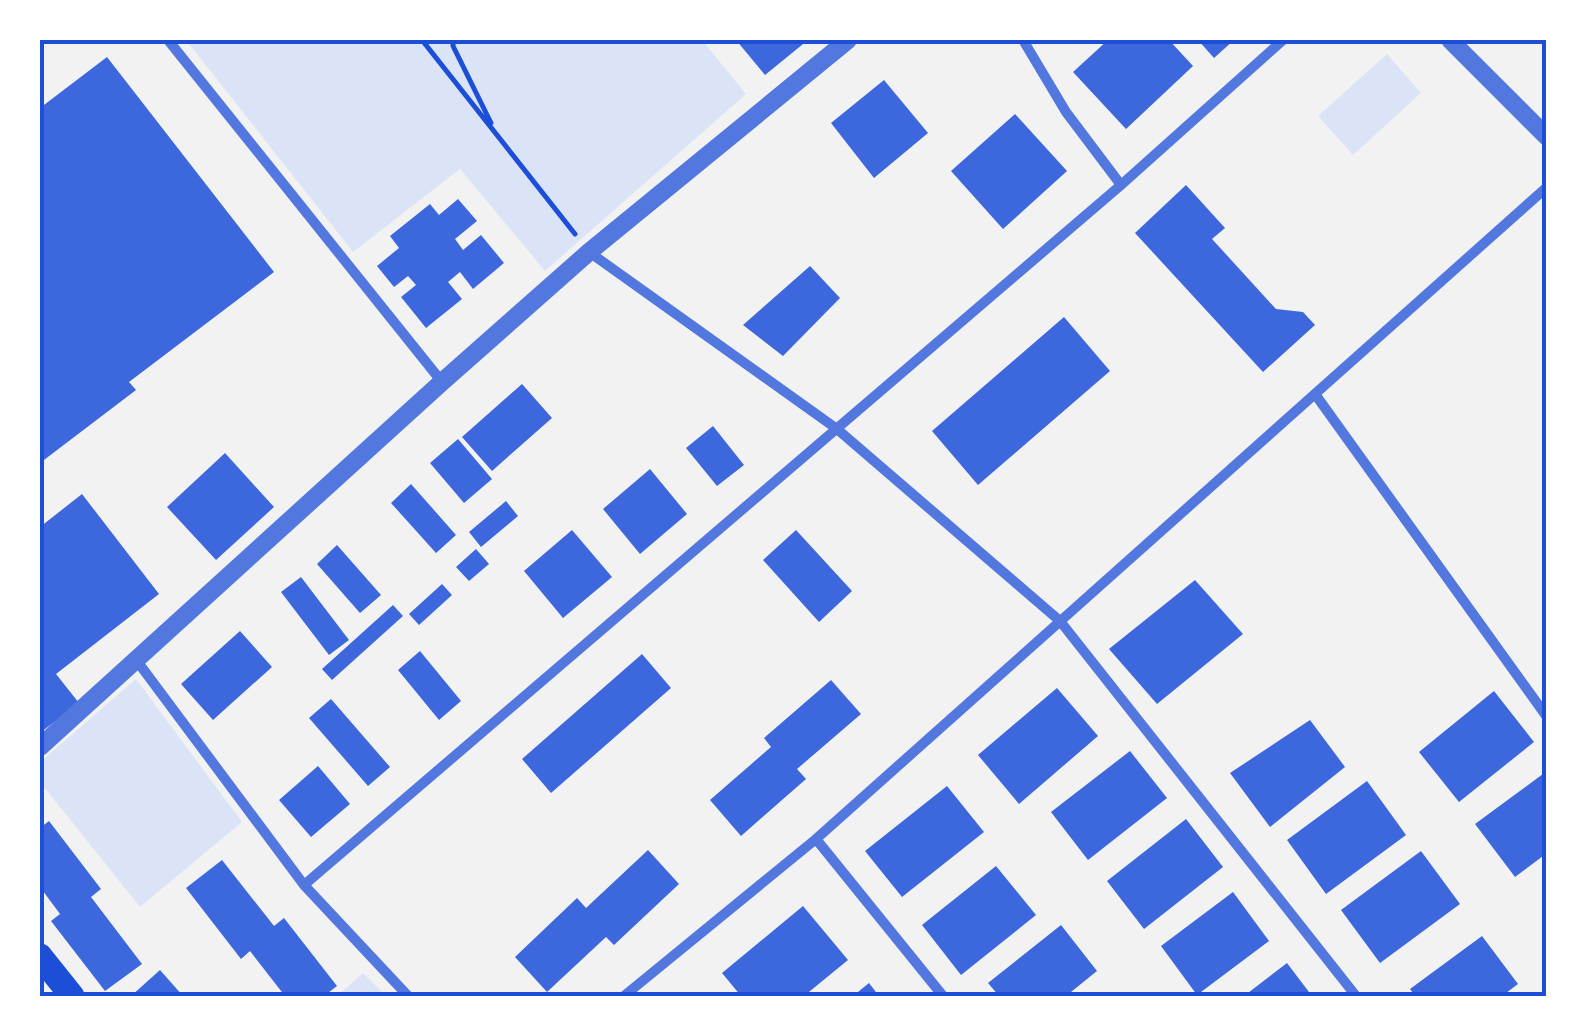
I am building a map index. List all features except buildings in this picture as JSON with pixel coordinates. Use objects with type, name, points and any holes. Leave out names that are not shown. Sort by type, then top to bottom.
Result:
[{"type":"main road","points":[[40,956],[72,996]]},
{"type":"street","points":[[168,40],[442,382]]},
{"type":"street","points":[[40,747],[589,252],[848,40]]},
{"type":"street","points":[[1022,40],[1066,112],[1121,186]]},
{"type":"street","points":[[304,885],[1121,186],[1283,40]]},
{"type":"street","points":[[1450,40],[1547,136]]},
{"type":"street","points":[[624,996],[816,839],[1547,187]]},
{"type":"street","points":[[589,252],[836,429],[1060,621],[1356,996]]},
{"type":"street","points":[[1314,394],[1547,717]]},
{"type":"street","points":[[137,662],[304,885],[408,996]]},
{"type":"street","points":[[816,839],[943,996]]},
{"type":"path","points":[[422,40],[589,252]]},
{"type":"path","points":[[453,40],[496,134]]},
{"type":"shaded area","points":[[186,40],[702,40],[746,94],[545,271],[460,169],[353,252]]},
{"type":"shaded area","points":[[1387,54],[1421,93],[1353,155],[1318,116]]},
{"type":"shaded area","points":[[136,679],[242,822],[140,907],[40,782],[40,762]]},
{"type":"shaded area","points":[[363,973],[386,996],[337,996]]}]
